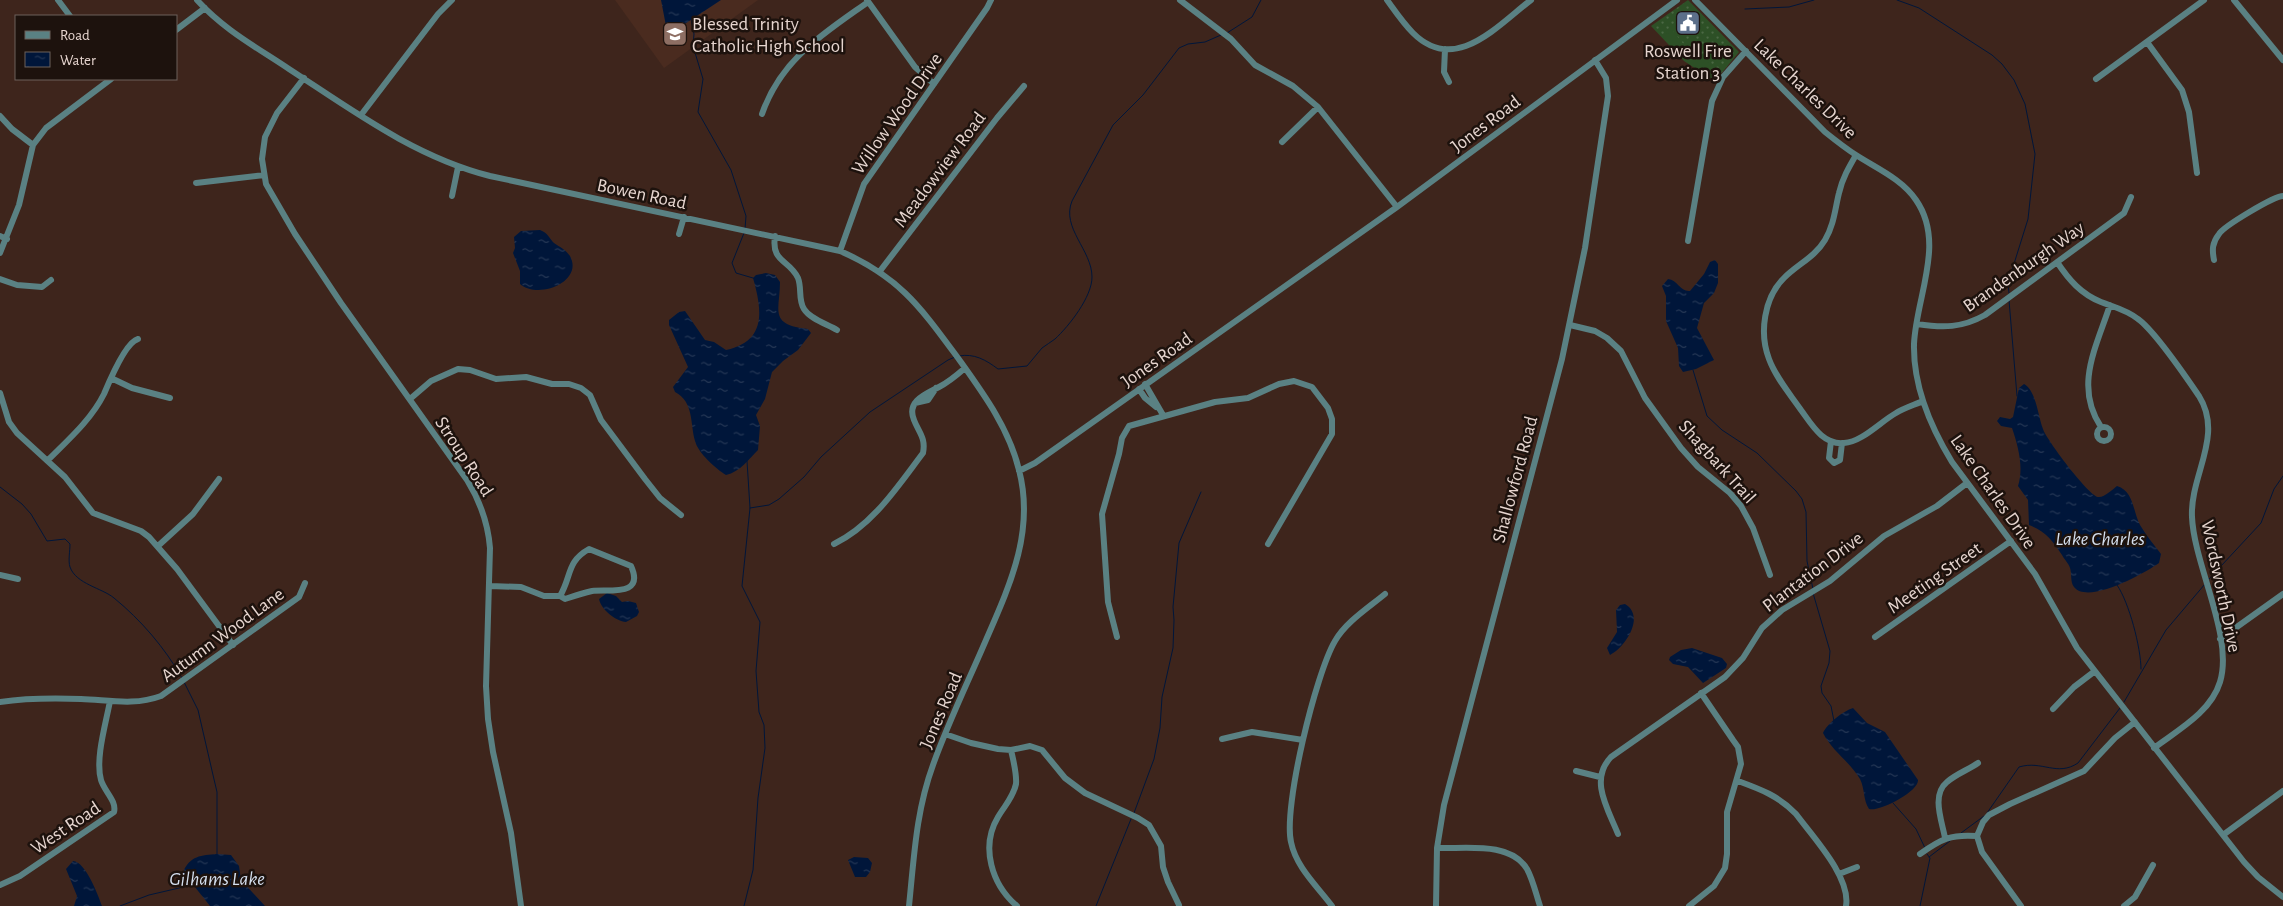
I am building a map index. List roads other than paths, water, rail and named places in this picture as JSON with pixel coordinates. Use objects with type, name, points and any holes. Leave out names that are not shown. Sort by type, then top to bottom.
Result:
[{"type":"street","points":[[58,0],[69,15]]},
{"type":"street","name":"Bowen Road","points":[[197,0],[237,36],[360,115],[422,152],[490,176],[840,251],[880,271],[900,286],[918,304],[965,368],[1003,427],[1020,471]]},
{"type":"street","points":[[360,115],[438,14],[452,0]]},
{"type":"street","name":"Willow Wood Drive","points":[[840,251],[864,184],[991,0]]},
{"type":"street","points":[[1180,0],[1231,39],[1255,66],[1293,86],[1318,107],[1397,206]]},
{"type":"street","points":[[1387,0],[1420,39],[1432,46],[1445,49],[1471,46],[1531,0]]},
{"type":"street","name":"Jones Road","points":[[909,906],[916,832],[928,780],[945,734],[1009,588],[1017,564],[1024,517],[1020,471],[1035,463],[1397,206],[1677,0]]},
{"type":"street","name":"Lake Charles Drive","points":[[1695,0],[1825,132],[1904,186],[1916,199],[1925,216],[1929,231],[1930,248],[1917,324],[1915,363],[1923,401],[1941,444],[1967,483],[2035,574],[2077,648],[2223,835],[2258,877],[2283,897]]},
{"type":"street","points":[[2096,79],[2204,0]]},
{"type":"street","points":[[2234,0],[2283,60]]},
{"type":"street","points":[[762,114],[766,101],[800,53],[868,1],[914,67],[934,84]]},
{"type":"street","points":[[178,28],[205,8]]},
{"type":"street","points":[[2147,42],[2182,90],[2189,112],[2197,173]]},
{"type":"street","points":[[1445,49],[1444,72],[1449,82]]},
{"type":"street","points":[[1688,241],[1712,101],[1723,77],[1746,51]]},
{"type":"street","name":"Shallowford Road","points":[[1436,906],[1437,848],[1444,805],[1570,325],[1585,248],[1608,96],[1606,78],[1595,60]]},
{"type":"street","name":"Stroup Road","points":[[304,78],[277,113],[269,127],[263,148],[264,175],[273,198],[295,234],[365,339],[467,480],[479,502],[489,536],[490,586],[486,686],[488,719],[493,752],[511,833],[521,906]]},
{"type":"street","points":[[0,253],[19,205],[28,156],[33,145],[46,128],[110,80]]},
{"type":"street","name":"Meadowview Road","points":[[880,271],[997,118],[1024,86]]},
{"type":"street","points":[[1282,142],[1318,107]]},
{"type":"street","points":[[0,116],[12,129],[33,145]]},
{"type":"street","points":[[1856,155],[1842,182],[1833,222],[1826,239],[1812,257],[1777,285],[1769,300],[1765,316],[1765,345],[1774,370],[1818,432],[1831,441],[1842,443],[1855,440],[1895,414],[1923,401]]},
{"type":"street","points":[[452,196],[458,166]]},
{"type":"street","points":[[196,183],[264,175]]},
{"type":"street","points":[[2214,260],[2212,248],[2223,229],[2272,199],[2283,196]]},
{"type":"street","name":"Brandenburgh Way","points":[[1917,324],[1948,328],[1972,322],[2124,213],[2131,197]]},
{"type":"street","points":[[679,234],[684,217]]},
{"type":"street","points":[[0,236],[7,239]]},
{"type":"street","points":[[775,236],[774,251],[793,270],[799,280],[804,308],[809,315],[837,330]]},
{"type":"street","name":"Wordsworth Drive","points":[[2057,262],[2068,278],[2080,290],[2094,299],[2131,314],[2148,327],[2198,396],[2206,411],[2209,438],[2194,490],[2192,518],[2220,639],[2223,669],[2214,696],[2200,713],[2154,748]]},
{"type":"street","points":[[0,279],[17,285],[42,287],[51,280]]},
{"type":"street","points":[[2101,427],[2090,406],[2087,384],[2110,305]]},
{"type":"street","name":"Shagbark Trail","points":[[1570,325],[1596,331],[1617,347],[1645,398],[1681,448],[1698,467],[1730,493],[1741,506],[1753,528],[1770,575]]},
{"type":"street","points":[[48,460],[93,412],[110,378],[131,343],[138,339]]},
{"type":"street","points":[[834,544],[853,534],[882,508],[924,453],[923,435],[913,418],[912,409],[915,403],[928,400],[936,388],[965,368]]},
{"type":"street","points":[[410,399],[431,381],[458,369],[470,370],[496,379],[526,377],[545,383],[569,384],[581,388],[590,395],[600,420],[644,479],[660,498],[681,515]]},
{"type":"street","points":[[110,378],[132,388],[170,398]]},
{"type":"street","points":[[1117,637],[1108,602],[1103,507],[1125,429],[1134,423],[1162,415],[1180,413],[1215,402],[1248,398],[1286,382],[1302,382],[1316,391],[1330,413],[1333,426],[1332,434],[1268,544]]},
{"type":"street","points":[[1146,384],[1162,415]]},
{"type":"street","points":[[1139,389],[1145,398],[1157,407]]},
{"type":"street","points":[[0,393],[9,422],[17,433],[48,460],[93,513],[141,531],[158,546],[233,645]]},
{"type":"street","points":[[1831,441],[1829,458],[1834,463],[1840,460],[1842,443]]},
{"type":"street","points":[[158,546],[193,514],[219,479]]},
{"type":"street","name":"Plantation Drive","points":[[1600,777],[1604,766],[1612,757],[1702,694],[1734,668],[1762,628],[1776,614],[1830,581],[1884,536],[1937,506],[1967,483]]},
{"type":"street","name":"Meeting Street","points":[[1875,637],[2010,541]]},
{"type":"street","points":[[490,586],[521,587],[544,596],[560,596],[565,599],[591,592],[619,592],[633,582],[634,573],[631,566],[589,550],[578,555],[571,564],[566,586],[560,596]]},
{"type":"street","points":[[0,575],[18,579]]},
{"type":"street","name":"Autumn Wood Lane","points":[[0,702],[29,698],[136,703],[161,696],[299,597],[305,583]]},
{"type":"street","points":[[566,586],[576,595]]},
{"type":"street","points":[[1332,906],[1300,863],[1291,842],[1290,820],[1303,740],[1334,642],[1346,627],[1385,594]]},
{"type":"street","points":[[2220,639],[2283,594]]},
{"type":"street","points":[[2053,709],[2074,687],[2095,671]]},
{"type":"street","points":[[1689,906],[1711,889],[1723,872],[1727,854],[1727,812],[1738,781],[1741,764],[1738,747],[1702,694]]},
{"type":"street","name":"West Road","points":[[0,885],[20,876],[114,812],[115,806],[100,779],[100,764],[110,701]]},
{"type":"street","points":[[2021,906],[1982,852],[1977,836],[1983,822],[1989,815],[2010,804],[2084,771],[2115,738],[2135,722]]},
{"type":"street","points":[[1222,739],[1252,732],[1303,740]]},
{"type":"street","points":[[945,734],[979,745],[1011,750],[1030,746],[1042,750],[1065,778],[1085,793],[1149,825],[1161,846],[1163,867],[1179,905]]},
{"type":"street","points":[[1011,750],[1016,781],[1013,794],[997,818],[992,830],[990,851],[991,869],[1008,898],[1018,906]]},
{"type":"street","points":[[1945,838],[1939,802],[1940,789],[1948,781],[1978,763]]},
{"type":"street","points":[[1576,774],[1600,777],[1601,792],[1618,834]]},
{"type":"street","points":[[1738,781],[1766,791],[1788,805],[1796,814],[1839,874],[1848,897],[1846,906]]},
{"type":"street","points":[[2223,835],[2283,791]]},
{"type":"street","points":[[1920,854],[1945,838],[1952,836],[1977,836]]},
{"type":"street","points":[[1437,848],[1499,850],[1511,854],[1526,868],[1540,906]]},
{"type":"street","points":[[2124,906],[2135,897],[2152,865]]},
{"type":"street","points":[[1839,874],[1857,867]]},
{"type":"water","points":[[661,0],[721,0],[671,33],[666,26]]},
{"type":"water","points":[[540,230],[570,256],[573,265],[571,274],[565,281],[557,286],[537,290],[520,284],[520,271],[513,253],[515,248],[514,237],[521,231]]},
{"type":"water","points":[[1715,260],[1718,264],[1718,283],[1714,293],[1704,303],[1697,328],[1714,360],[1696,369],[1683,372],[1679,366],[1678,348],[1666,321],[1666,296],[1662,286],[1668,279],[1674,281],[1684,290],[1690,291],[1704,274],[1710,262]]},
{"type":"water","points":[[766,273],[775,275],[780,282],[778,308],[782,320],[795,327],[808,329],[811,333],[798,350],[772,372],[765,399],[756,415],[760,426],[758,450],[740,468],[726,475],[700,451],[695,441],[688,407],[673,387],[688,367],[669,325],[669,320],[679,312],[685,311],[705,340],[714,342],[726,350],[739,346],[755,332],[758,323],[758,301],[753,278],[756,275]]},
{"type":"water","name":"Lake Charles","points":[[2024,384],[2034,397],[2041,424],[2051,444],[2086,487],[2098,497],[2106,495],[2117,486],[2127,492],[2140,525],[2161,554],[2159,563],[2130,580],[2103,590],[2081,592],[2074,587],[2071,570],[2055,545],[2048,537],[2029,525],[2028,500],[2018,486],[2020,464],[2012,428],[2001,426],[1997,421],[2000,417],[2010,419],[2013,417],[2019,388]]},
{"type":"water","points":[[607,593],[616,596],[622,602],[636,603],[639,612],[637,616],[626,622],[618,620],[610,614],[600,603],[599,599]]},
{"type":"water","points":[[1625,604],[1631,609],[1634,616],[1631,631],[1622,646],[1610,655],[1607,648],[1617,632],[1616,610],[1620,605]]},
{"type":"water","points":[[1692,648],[1722,658],[1727,664],[1726,668],[1703,683],[1688,667],[1673,664],[1669,660],[1670,657],[1681,650]]},
{"type":"water","points":[[1853,708],[1867,723],[1885,732],[1918,780],[1917,785],[1906,795],[1890,804],[1874,809],[1869,809],[1867,806],[1862,783],[1856,773],[1823,733],[1836,718]]},
{"type":"water","name":"Gilhams Lake","points":[[217,854],[231,855],[239,866],[241,880],[265,906],[210,906],[183,872],[189,863],[197,857]]},
{"type":"water","points":[[854,857],[868,858],[872,863],[870,872],[866,877],[855,877],[848,860]]},
{"type":"water","points":[[73,861],[78,863],[87,873],[102,906],[74,906],[77,896],[66,869]]},
{"type":"waterway","points":[[1227,33],[1252,17],[1261,0]]},
{"type":"waterway","points":[[1745,9],[1789,7],[1814,0]]},
{"type":"waterway","points":[[1897,0],[1919,8],[1992,55],[2002,64],[2014,80],[2025,104],[2035,154],[2028,219],[2008,283],[2009,293]]},
{"type":"waterway","points":[[691,19],[694,34],[693,46],[703,79],[698,112],[731,170],[746,216],[745,229]]},
{"type":"waterway","points":[[959,356],[980,358],[998,369],[1027,366],[1042,348],[1067,327],[1084,302],[1092,277],[1091,267],[1070,220],[1072,201],[1113,125],[1143,95],[1179,48],[1188,44],[1205,42],[1221,35]]},
{"type":"waterway","points":[[744,233],[732,263],[736,273],[753,278]]},
{"type":"waterway","points":[[2009,300],[2017,396]]},
{"type":"waterway","points":[[750,508],[769,505],[779,499],[870,412],[955,357]]},
{"type":"waterway","points":[[1693,370],[1707,416],[1722,430],[1757,453],[1802,499],[1806,512],[1807,561],[1813,589]]},
{"type":"waterway","points":[[744,906],[753,870],[758,798],[765,748],[764,725],[759,712],[756,671],[760,622],[742,586],[750,508],[747,461]]},
{"type":"waterway","points":[[2209,579],[2261,523],[2274,489],[2283,476]]},
{"type":"waterway","points":[[0,487],[22,504],[31,514],[47,541],[65,539],[70,544],[69,565],[73,573],[83,582],[109,594],[134,616],[160,645],[182,678]]},
{"type":"waterway","points":[[1134,813],[1154,759],[1160,728],[1162,697],[1173,648],[1173,607],[1179,543],[1201,492]]},
{"type":"waterway","points":[[2124,702],[2166,630],[2205,584]]},
{"type":"waterway","points":[[2117,585],[2126,602],[2134,626],[2141,669]]},
{"type":"waterway","points":[[1813,593],[1830,651],[1829,663],[1821,686],[1822,693],[1831,706],[1834,721]]},
{"type":"waterway","points":[[184,682],[198,710],[217,792],[217,854]]},
{"type":"waterway","points":[[1987,813],[2019,767],[2035,765],[2063,769],[2078,763],[2120,708]]},
{"type":"waterway","points":[[1893,803],[1916,829],[1925,848]]},
{"type":"waterway","points":[[1961,833],[1984,816]]},
{"type":"waterway","points":[[1096,906],[1131,819]]},
{"type":"waterway","points":[[1929,857],[1950,841]]},
{"type":"waterway","points":[[1920,906],[1930,858],[1927,854]]},
{"type":"waterway","points":[[120,906],[149,895],[192,885]]},
{"type":"place","name":"Roswell Fire Station 3","points":[[1688,23]]},
{"type":"place","name":"Blessed Trinity Catholic High School","points":[[675,34]]}]
